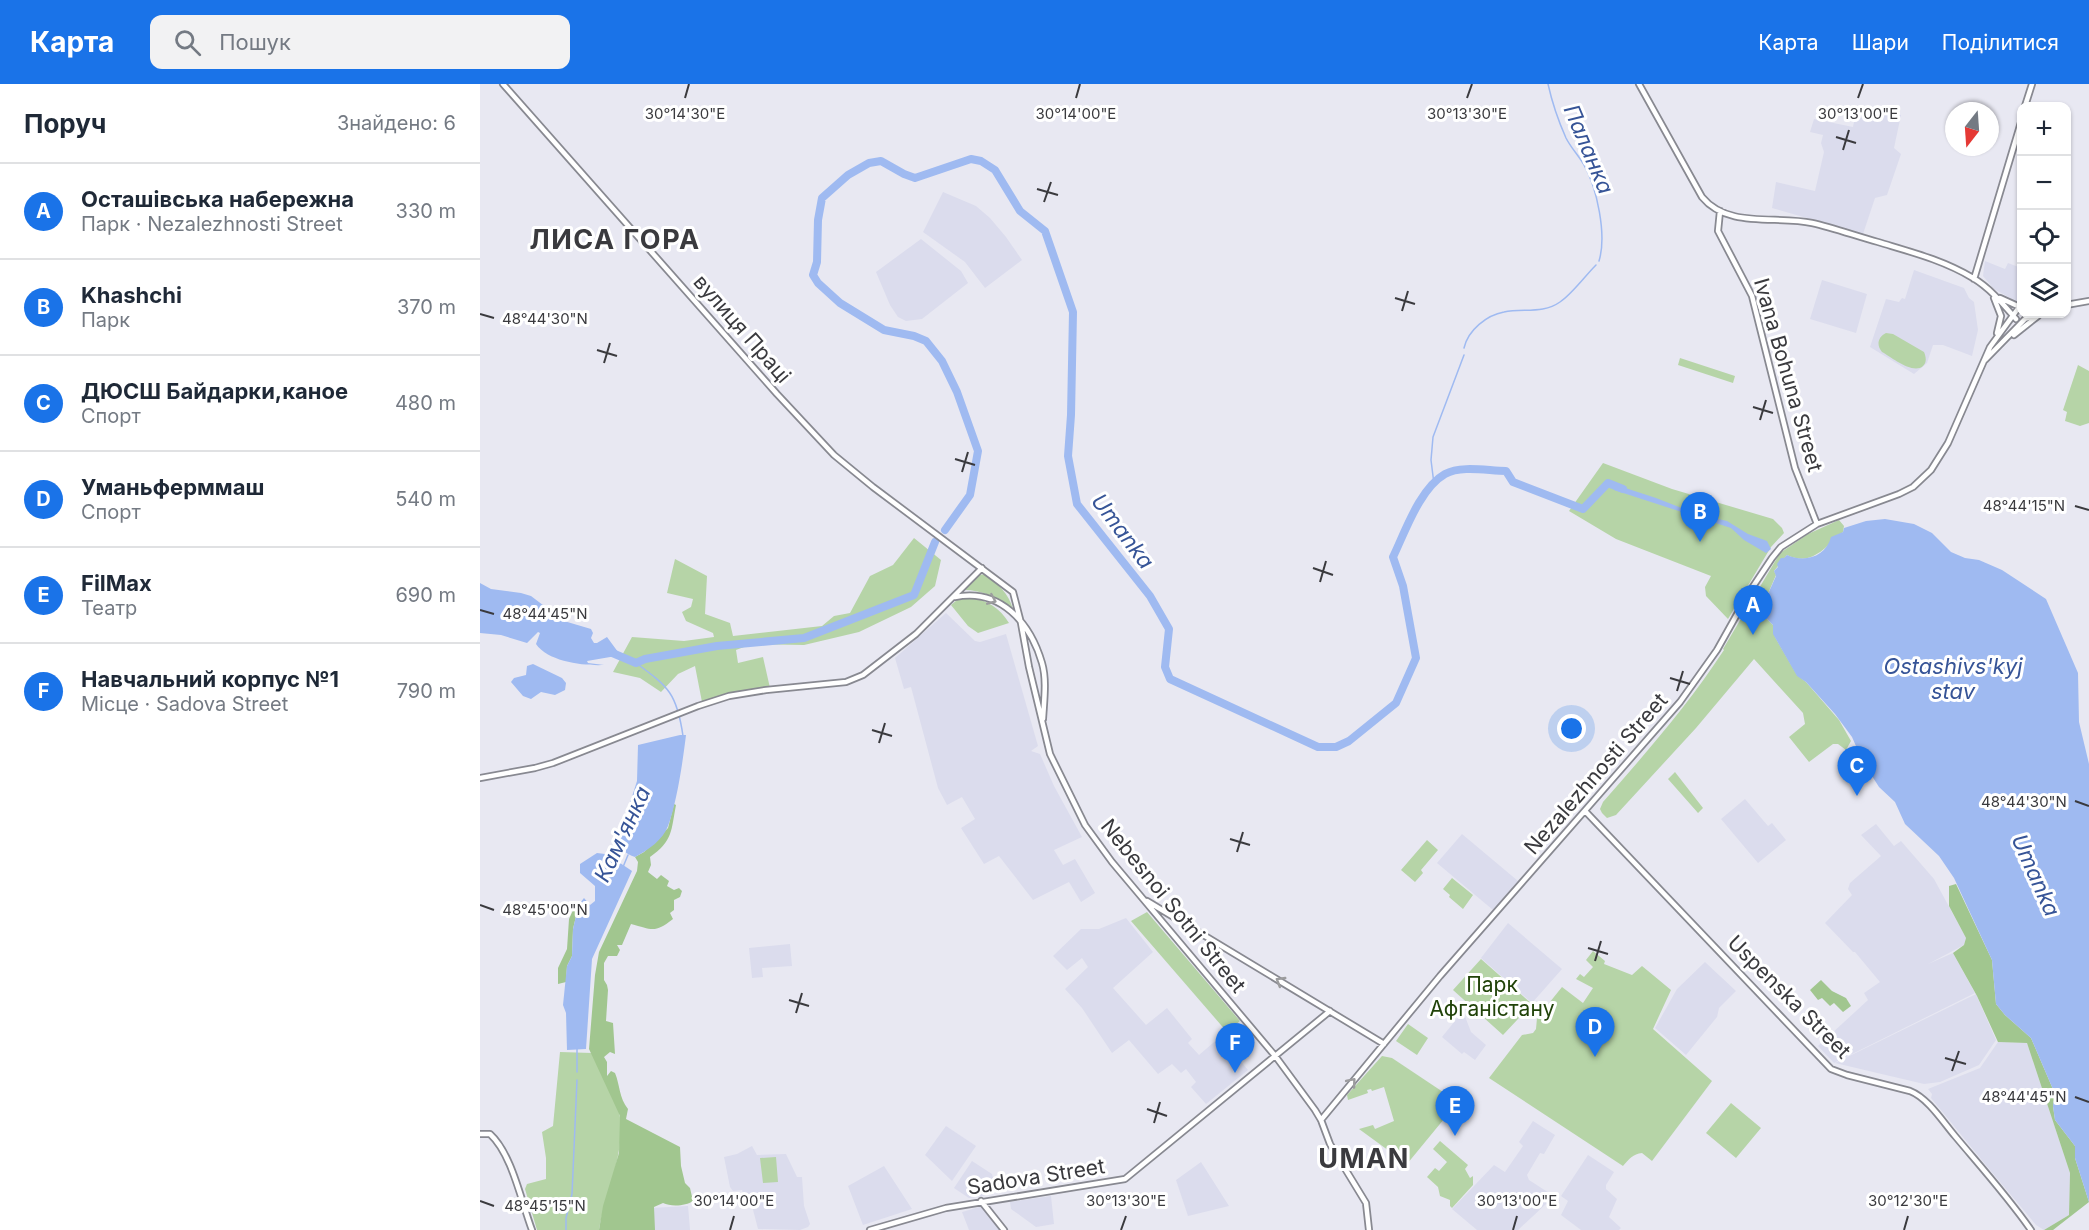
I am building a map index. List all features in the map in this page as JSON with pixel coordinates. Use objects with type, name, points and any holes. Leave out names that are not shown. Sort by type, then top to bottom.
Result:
[{"type":"main road","name":"вулиця Праці","points":[[503,84],[777,394],[834,454],[873,487],[1013,592],[1022,623]]},
{"type":"main road","points":[[1639,84],[1702,197],[1712,207],[1748,218],[1812,223],[1932,258],[1974,279],[2015,315]]},
{"type":"main road","points":[[2026,102],[2032,84]]},
{"type":"main road","points":[[1974,279],[2017,136]]},
{"type":"main road","name":"Ivana Bohuna Street","points":[[1720,211],[1718,231],[1752,296],[1795,468],[1817,524]]},
{"type":"main road","points":[[1992,293],[2017,306]]},
{"type":"main road","points":[[1992,293],[2001,316],[1995,339]]},
{"type":"main road","points":[[2071,304],[2089,301]]},
{"type":"main road","name":"Nezalezhnosti Street","points":[[1321,1120],[1440,976],[1586,812],[1693,685],[1722,643],[1750,591],[1772,558],[1793,538],[1817,524],[1890,498],[1912,487],[1936,464],[1948,443],[1995,339],[2015,315]]},
{"type":"main road","name":"Nezalezhnosti Street","points":[[2005,342],[2024,318]]},
{"type":"main road","name":"Nezalezhnosti Street","points":[[1983,362],[2036,318]]},
{"type":"main road","points":[[480,778],[553,763],[729,696],[766,690],[818,686],[855,679],[874,668],[916,634],[982,568]]},
{"type":"main road","points":[[955,597],[969,594],[998,601],[1022,623],[1042,664],[1044,687],[1042,725]]},
{"type":"main road","name":"Nebesnoi Sotni Street","points":[[1022,623],[1029,668],[1052,760],[1085,825],[1098,845],[1276,1057],[1321,1120],[1330,1144],[1364,1200],[1369,1230]]},
{"type":"main road","points":[[1029,668],[1035,662],[1042,664]]},
{"type":"main road","name":"Uspenska Street","points":[[1586,812],[1832,1069],[1917,1094],[2010,1201],[2031,1230]]},
{"type":"main road","points":[[1143,898],[1384,1044]]},
{"type":"main road","points":[[1162,922],[1167,913]]},
{"type":"main road","name":"Sadova Street","points":[[870,1230],[915,1216],[981,1202],[1125,1179],[1330,1011]]},
{"type":"main road","points":[[480,1134],[490,1134],[504,1152],[532,1230]]},
{"type":"main road","points":[[981,1202],[1004,1230]]},
{"type":"shaded area","points":[[1857,107],[1901,115],[1894,148],[1901,154],[1887,195],[1875,198],[1863,234],[1772,208],[1776,182],[1815,191],[1824,152],[1821,143],[1823,135],[1810,132],[1814,119],[1853,127]]},
{"type":"shaded area","points":[[943,192],[976,206],[990,218],[1022,260],[985,288],[965,262],[923,232]]},
{"type":"shaded area","points":[[921,239],[961,271],[968,283],[922,319],[906,321],[898,317],[890,305],[876,272]]},
{"type":"shaded area","points":[[1985,261],[2005,269],[2008,263],[2017,266],[2017,302],[1994,289],[1983,276]]},
{"type":"shaded area","points":[[1914,270],[1964,288],[1974,302],[1978,330],[1972,356],[1943,345],[1933,345],[1927,363],[1914,374],[1870,347],[1886,299],[1899,302],[1902,298],[1905,299]]},
{"type":"shaded area","points":[[1822,280],[1867,294],[1856,333],[1810,319]]},
{"type":"shaded area","points":[[946,613],[975,641],[980,642],[1006,634],[1038,746],[1031,751],[1040,754],[1054,786],[1082,837],[1054,850],[1063,865],[1075,859],[1095,893],[1081,902],[1069,882],[1033,900],[999,856],[984,864],[961,828],[975,819],[962,797],[947,805],[938,788],[911,687],[904,689],[895,658]]},
{"type":"shaded area","points":[[1745,799],[1768,826],[1772,823],[1786,840],[1758,863],[1721,819]]},
{"type":"shaded area","points":[[1876,824],[1894,846],[1901,841],[1934,879],[1966,938],[1964,945],[1928,964],[1953,953],[1975,993],[1834,1063],[1818,1046],[1868,1000],[1864,993],[1880,982],[1855,952],[1825,923],[1852,895],[1848,889],[1850,883],[1881,856],[1861,835]]},
{"type":"shaded area","points":[[1462,834],[1518,881],[1493,910],[1437,863]]},
{"type":"shaded area","points":[[1126,918],[1153,952],[1113,988],[1146,1025],[1167,1008],[1192,1039],[1188,1043],[1199,1055],[1220,1037],[1248,1070],[1206,1104],[1191,1087],[1196,1082],[1186,1069],[1181,1073],[1172,1064],[1158,1074],[1129,1040],[1112,1053],[1082,1008],[1065,989],[1088,967],[1082,958],[1067,970],[1053,956],[1081,929],[1099,929]]},
{"type":"shaded area","points":[[1508,923],[1562,969],[1532,1003],[1481,958]]},
{"type":"shaded area","points":[[790,944],[792,966],[762,968],[763,977],[752,978],[749,948]]},
{"type":"shaded area","points":[[1705,962],[1736,991],[1719,1008],[1717,1017],[1686,1055],[1655,1028],[1677,989]]},
{"type":"shaded area","points":[[1976,994],[1996,1040],[1979,1065],[1940,1082],[1924,1084],[1835,1063]]},
{"type":"shaded area","points":[[1463,1011],[1471,1032],[1486,1045],[1475,1060],[1464,1052],[1462,1054],[1442,1037]]},
{"type":"shaded area","points":[[1998,1042],[2027,1043],[2070,1173],[2069,1215],[2044,1230],[2036,1225],[1985,1164],[1931,1098],[1932,1094],[1928,1089],[1980,1068]]},
{"type":"shaded area","points":[[1533,1121],[1555,1135],[1544,1154],[1540,1153],[1527,1175],[1529,1180],[1560,1200],[1554,1209],[1546,1204],[1518,1230],[1477,1230],[1452,1209],[1494,1165],[1505,1172],[1523,1146],[1519,1142]]},
{"type":"shaded area","points":[[946,1126],[976,1146],[952,1181],[925,1155]]},
{"type":"shaded area","points":[[752,1146],[757,1155],[786,1154],[797,1177],[802,1177],[804,1206],[810,1224],[808,1227],[800,1230],[758,1229],[751,1202],[745,1203],[742,1190],[733,1191],[730,1187],[724,1157],[737,1154]]},
{"type":"shaded area","points":[[1588,1155],[1614,1172],[1606,1189],[1617,1199],[1609,1217],[1621,1228],[1619,1230],[1581,1230],[1561,1215],[1568,1201],[1561,1196]]},
{"type":"shaded area","points":[[972,1161],[992,1174],[995,1186],[987,1187],[988,1195],[969,1198],[954,1188]]},
{"type":"shaded area","points":[[1201,1162],[1229,1206],[1188,1216],[1176,1180]]},
{"type":"shaded area","points":[[884,1166],[912,1209],[863,1225],[848,1186]]},
{"type":"shaded area","points":[[1051,1196],[1054,1224],[1036,1227],[1011,1209],[1010,1202]]},
{"type":"shaded area","points":[[688,1206],[690,1230],[649,1230],[651,1208]]},
{"type":"shaded area","points":[[983,1206],[999,1230],[969,1230],[962,1212]]},
{"type":"green space","points":[[1886,333],[1893,334],[1924,352],[1926,359],[1923,366],[1908,367],[1882,352],[1879,341]]},
{"type":"green space","points":[[1680,358],[1735,376],[1733,383],[1678,365]]},
{"type":"green space","points":[[2078,365],[2089,371],[2089,423],[2080,426],[2065,421],[2067,412],[2063,410]]},
{"type":"green space","points":[[1603,463],[1672,489],[1773,519],[1782,528],[1784,533],[1771,547],[1728,619],[1706,596],[1705,587],[1711,576],[1616,539],[1569,511]]},
{"type":"green space","points":[[1839,520],[1844,526],[1843,532],[1818,554],[1804,559],[1787,555],[1774,571],[1776,575],[1764,603],[1766,618],[1773,625],[1775,637],[1797,675],[1806,682],[1839,720],[1851,741],[1846,750],[1838,744],[1833,744],[1809,762],[1789,737],[1805,724],[1803,713],[1754,659],[1696,728],[1616,815],[1607,818],[1600,809],[1603,802],[1696,690],[1724,650],[1780,553],[1808,534]]},
{"type":"green space","points":[[914,538],[941,560],[935,586],[911,607],[859,632],[804,645],[752,644],[736,650],[738,663],[763,657],[770,688],[702,702],[695,666],[678,674],[661,692],[640,678],[613,672],[632,637],[684,641],[714,637],[713,633],[686,621],[682,612],[691,607],[693,599],[667,593],[675,559],[707,576],[705,614],[730,623],[733,636],[822,626],[834,616],[850,613],[870,576],[893,565]]},
{"type":"green space","points":[[986,574],[1002,590],[1013,609],[990,595],[964,590],[979,575]]},
{"type":"green space","points":[[969,597],[982,600],[992,606],[1009,623],[978,633],[968,626],[951,605],[957,600]]},
{"type":"green space","points":[[1675,772],[1703,808],[1698,813],[1668,779]]},
{"type":"green space","points":[[674,804],[676,805],[670,835],[663,846],[650,857],[651,865],[648,872],[657,879],[661,875],[669,881],[667,886],[674,890],[679,888],[682,891],[680,897],[674,900],[674,910],[670,913],[673,919],[662,927],[654,929],[631,924],[622,945],[617,945],[620,950],[617,956],[608,956],[604,963],[604,980],[608,990],[606,1021],[613,1023],[615,1054],[610,1052],[604,1057],[607,1062],[607,1076],[611,1071],[615,1073],[621,1096],[628,1109],[626,1119],[680,1147],[685,1183],[690,1188],[693,1201],[678,1205],[663,1203],[654,1207],[655,1230],[599,1230],[603,1206],[619,1153],[620,1116],[589,1049],[599,952],[637,871],[638,862],[635,857],[644,852],[668,828]]},
{"type":"green space","points":[[1427,840],[1438,850],[1421,870],[1423,873],[1415,882],[1401,870]]},
{"type":"green space","points":[[1452,878],[1473,895],[1463,909],[1443,889]]},
{"type":"green space","points":[[1956,884],[1992,960],[1996,1004],[2031,1038],[2055,1094],[2053,1106],[2055,1120],[2075,1146],[2075,1158],[2089,1202],[2053,1230],[2044,1230],[2069,1215],[2070,1173],[2027,1043],[1998,1042],[1977,996],[1953,953],[1964,945],[1966,938],[1949,906],[1949,886]]},
{"type":"green space","points":[[574,908],[577,912],[573,929],[572,956],[567,966],[566,982],[558,984],[558,968],[567,949],[569,919]]},
{"type":"green space","points":[[1147,912],[1240,1021],[1227,1032],[1131,921]]},
{"type":"green space","points":[[1593,951],[1605,961],[1604,964],[1632,975],[1642,966],[1671,990],[1653,1029],[1712,1081],[1652,1161],[1642,1153],[1629,1159],[1623,1166],[1489,1078],[1522,1035],[1533,1033],[1536,1029],[1537,1018],[1562,987],[1583,1003],[1593,988],[1576,979],[1580,974],[1584,977],[1593,967],[1586,960]]},
{"type":"green space","name":"Парк Афганістану","points":[[1481,959],[1532,1004],[1503,1035],[1453,990]]},
{"type":"green space","points":[[1821,980],[1832,991],[1846,998],[1851,1006],[1843,1012],[1834,1003],[1830,1006],[1822,998],[1818,1000],[1810,990]]},
{"type":"green space","points":[[1408,1024],[1428,1038],[1417,1055],[1396,1041]]},
{"type":"green space","points":[[560,1052],[592,1053],[620,1117],[620,1145],[599,1230],[537,1230],[525,1189],[527,1184],[546,1179],[542,1132],[553,1126]]},
{"type":"green space","points":[[1382,1056],[1392,1058],[1458,1102],[1407,1164],[1359,1129],[1373,1125],[1375,1129],[1394,1121],[1384,1087],[1372,1091],[1367,1090],[1368,1093],[1348,1100],[1347,1095]]},
{"type":"green space","points":[[1731,1103],[1761,1128],[1736,1158],[1706,1133]]},
{"type":"green space","points":[[1440,1141],[1468,1165],[1465,1169],[1470,1178],[1473,1176],[1473,1185],[1452,1208],[1450,1200],[1440,1196],[1438,1187],[1427,1177],[1435,1168],[1439,1171],[1447,1162],[1433,1149]]},
{"type":"green space","points":[[776,1157],[778,1182],[763,1183],[760,1158]]},
{"type":"water","points":[[1613,484],[1697,514],[1727,521],[1748,534],[1767,541],[1771,549],[1766,553],[1744,540],[1731,528],[1614,490]]},
{"type":"water","name":"Ostashivs'kyj stav","points":[[1885,519],[1914,524],[1932,533],[1951,552],[2002,570],[2046,599],[2078,673],[2079,722],[2089,764],[2089,1202],[2075,1158],[2075,1146],[2055,1120],[2053,1106],[2055,1094],[2031,1038],[1996,1004],[1992,960],[1954,878],[1939,856],[1905,824],[1895,802],[1879,787],[1863,762],[1852,737],[1835,714],[1806,682],[1797,676],[1773,634],[1773,625],[1766,618],[1764,603],[1776,576],[1774,571],[1781,558],[1787,555],[1800,558],[1814,556],[1824,549],[1831,537],[1843,532],[1844,528],[1866,521]]},
{"type":"water","points":[[480,583],[491,589],[531,596],[564,621],[591,629],[593,633],[591,638],[594,643],[607,637],[618,652],[616,656],[587,661],[604,665],[577,664],[558,659],[542,650],[536,644],[540,633],[538,632],[527,643],[501,635],[480,633]]},
{"type":"water","points":[[533,664],[562,678],[566,683],[565,690],[555,695],[541,692],[531,699],[523,696],[511,682],[514,678],[526,675],[527,666]]},
{"type":"water","points":[[686,735],[685,745],[677,793],[668,826],[663,836],[654,844],[635,857],[631,856],[621,847],[619,837],[637,781],[638,745]]},
{"type":"water","points":[[597,853],[613,855],[632,871],[592,959],[586,1049],[567,1050],[566,1013],[563,1005],[567,966],[572,956],[573,929],[577,912],[584,907],[580,903],[584,898],[590,905],[595,901],[595,886],[580,873],[580,864]]},
{"type":"waterway","name":"Паланка","points":[[1548,84],[1566,138],[1584,165],[1597,199],[1602,238],[1599,261]]},
{"type":"waterway","name":"Umanka","points":[[945,530],[970,495],[978,451],[957,392],[942,361],[926,341],[884,330],[840,303],[818,283],[813,275],[817,262],[818,220],[822,198],[848,175],[869,163],[881,161],[915,178],[971,159],[981,161],[995,170],[1020,211],[1045,231],[1073,312],[1068,456],[1077,504],[1150,596],[1169,629],[1165,667],[1170,679],[1318,747],[1336,747],[1349,741],[1396,703],[1416,658],[1403,586],[1393,557],[1414,511],[1436,481],[1452,471],[1475,469],[1506,471],[1513,482],[1583,509],[1608,483],[1623,489]]},
{"type":"waterway","name":"Паланка","points":[[1464,348],[1474,329],[1491,316],[1504,312],[1553,306],[1569,294],[1596,265]]},
{"type":"waterway","points":[[1434,484],[1431,460],[1433,437],[1464,355]]},
{"type":"waterway","name":"Umanka","points":[[610,652],[636,663],[645,659],[717,646],[804,638],[914,595],[935,542]]},
{"type":"waterway","name":"Кам'янка","points":[[636,663],[670,693],[678,710],[683,736]]},
{"type":"waterway","name":"Кам'янка","points":[[623,867],[628,855]]},
{"type":"waterway","name":"Кам'янка","points":[[577,1049],[577,1072]]},
{"type":"waterway","name":"Кам'янка","points":[[566,1230],[566,1218],[572,1194],[577,1080]]},
{"type":"place","name":"Khashchi","points":[[1700,542]]},
{"type":"place","name":"Осташівська набережна","points":[[1753,635]]},
{"type":"place","name":"ДЮСШ Байдарки,каное","points":[[1857,796]]},
{"type":"place","name":"Уманьферммаш","points":[[1595,1057]]},
{"type":"place","name":"Навчальний корпус №1","points":[[1235,1073]]},
{"type":"place","name":"FilMax","points":[[1455,1136]]},
{"type":"district","name":"ЛИСА ГОРА","points":[[615,240]]},
{"type":"district","name":"UMAN","points":[[1364,1159]]}]
